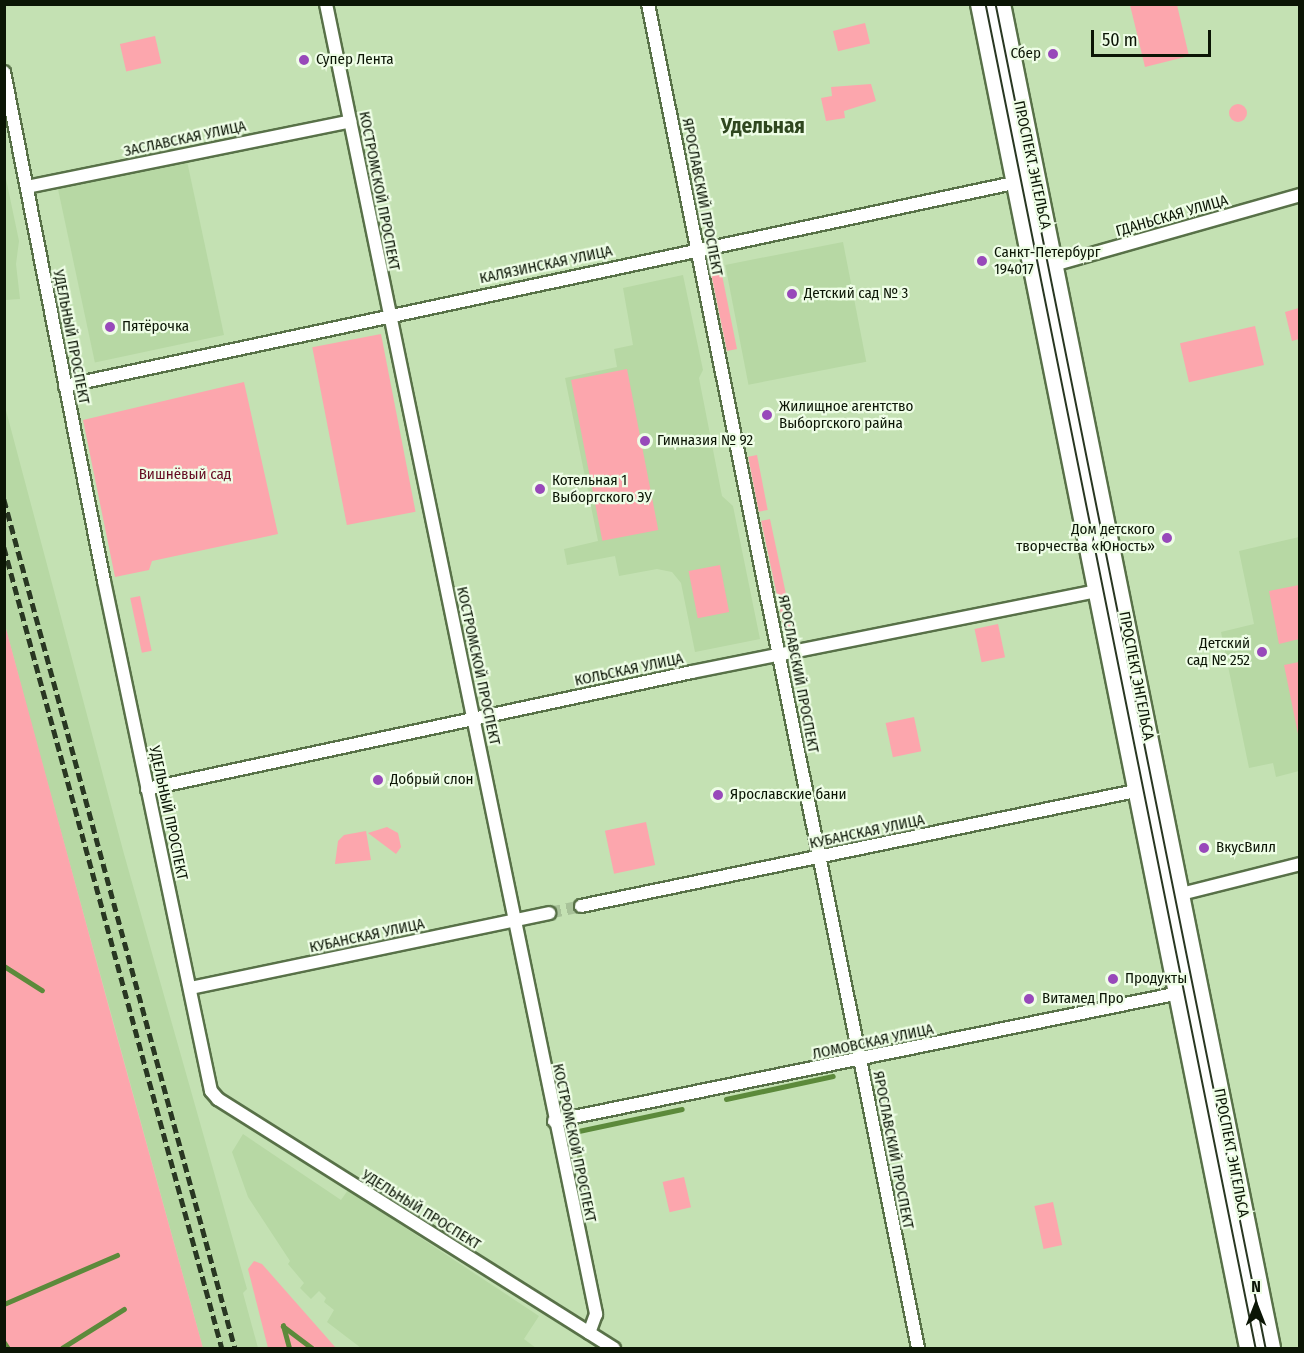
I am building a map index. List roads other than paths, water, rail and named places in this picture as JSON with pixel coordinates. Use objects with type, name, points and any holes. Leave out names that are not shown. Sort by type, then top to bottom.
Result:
[{"type":"main road","name":"ПРОСПЕКТ ЭНГЕЛЬСА","points":[[981,4],[1026,180],[1053,265],[1108,589],[1138,790],[1170,897]]},
{"type":"main road","name":"ПРОСПЕКТ ЭНГЕЛЬСА","points":[[1000,4],[1026,180],[1108,589],[1158,786],[1170,897],[1250,1348]]},
{"type":"main road","name":"ПРОСПЕКТ ЭНГЕЛЬСА","points":[[1188,991],[1270,1348]]},
{"type":"street","name":"КОСТРОМСКОЙ ПРОСПЕКТ","points":[[326,4],[474,718],[512,921],[596,1314],[589,1333]]},
{"type":"street","name":"ЯРОСЛАВСКИЙ ПРОСПЕКТ","points":[[648,4],[918,1348]]},
{"type":"street","name":"УДЕЛЬНЫЙ ПРОСПЕКТ","points":[[4,72],[65,386],[147,789],[191,988],[209,1086],[215,1096],[614,1348]]},
{"type":"street","name":"ЗАСЛАВСКАЯ УЛИЦА","points":[[27,187],[350,121]]},
{"type":"street","name":"КАЛЯЗИНСКАЯ УЛИЦА","points":[[65,386],[390,314],[1026,180]]},
{"type":"street","name":"ГДАНЬСКАЯ УЛИЦА","points":[[1053,265],[1299,195]]},
{"type":"street","name":"КОЛЬСКАЯ УЛИЦА","points":[[147,789],[474,718],[1108,589]]},
{"type":"street","name":"КУБАНСКАЯ УЛИЦА","points":[[581,906],[1158,786]]},
{"type":"street","points":[[1170,897],[1299,864]]},
{"type":"street","name":"КУБАНСКАЯ УЛИЦА","points":[[191,988],[549,913]]},
{"type":"street","name":"ЛОМОВСКАЯ УЛИЦА","points":[[554,1121],[860,1061],[1188,991]]},
{"type":"waterway","points":[[4,966],[42,990]]},
{"type":"waterway","points":[[726,1099],[833,1076]]},
{"type":"waterway","points":[[587,1193],[574,1132],[682,1109]]},
{"type":"waterway","points":[[4,1304],[117,1255]]},
{"type":"waterway","points":[[62,1348],[124,1309]]},
{"type":"waterway","points":[[289,1348],[283,1326],[312,1348]]},
{"type":"waterway","points":[[4,1342],[8,1348]]},
{"type":"tunnel","points":[[549,913],[581,906]]},
{"type":"tram line","points":[[986,4],[1256,1348]]},
{"type":"tram line","points":[[996,4],[1266,1348]]},
{"type":"railway","points":[[4,499],[235,1348]]},
{"type":"railway","points":[[4,547],[222,1348]]},
{"type":"place","name":"Сбер","points":[[1053,54]]},
{"type":"place","name":"Супер Лента","points":[[304,60]]},
{"type":"place","name":"Санкт-Петербург 194017","points":[[982,261]]},
{"type":"place","name":"Детский сад № 3","points":[[792,294]]},
{"type":"place","name":"Пятёрочка","points":[[110,327]]},
{"type":"place","name":"Жилищное агентство Выборгского райна","points":[[767,415]]},
{"type":"place","name":"Гимназия № 92","points":[[645,441]]},
{"type":"place","name":"Котельная 1 Выборгского ЭУ","points":[[540,489]]},
{"type":"place","name":"Дом детского творчества «Юность»","points":[[1167,538]]},
{"type":"place","name":"Детский сад № 252","points":[[1262,652]]},
{"type":"place","name":"Добрый слон","points":[[378,780]]},
{"type":"place","name":"Ярославские бани","points":[[718,795]]},
{"type":"place","name":"ВкусВилл","points":[[1204,848]]},
{"type":"place","name":"Продукты","points":[[1113,979]]},
{"type":"place","name":"Витамед Про","points":[[1029,999]]},
{"type":"district","name":"Удельная","points":[[763,126]]},
{"type":"park label","name":"Вишнёвый сад","points":[[185,475]]}]
